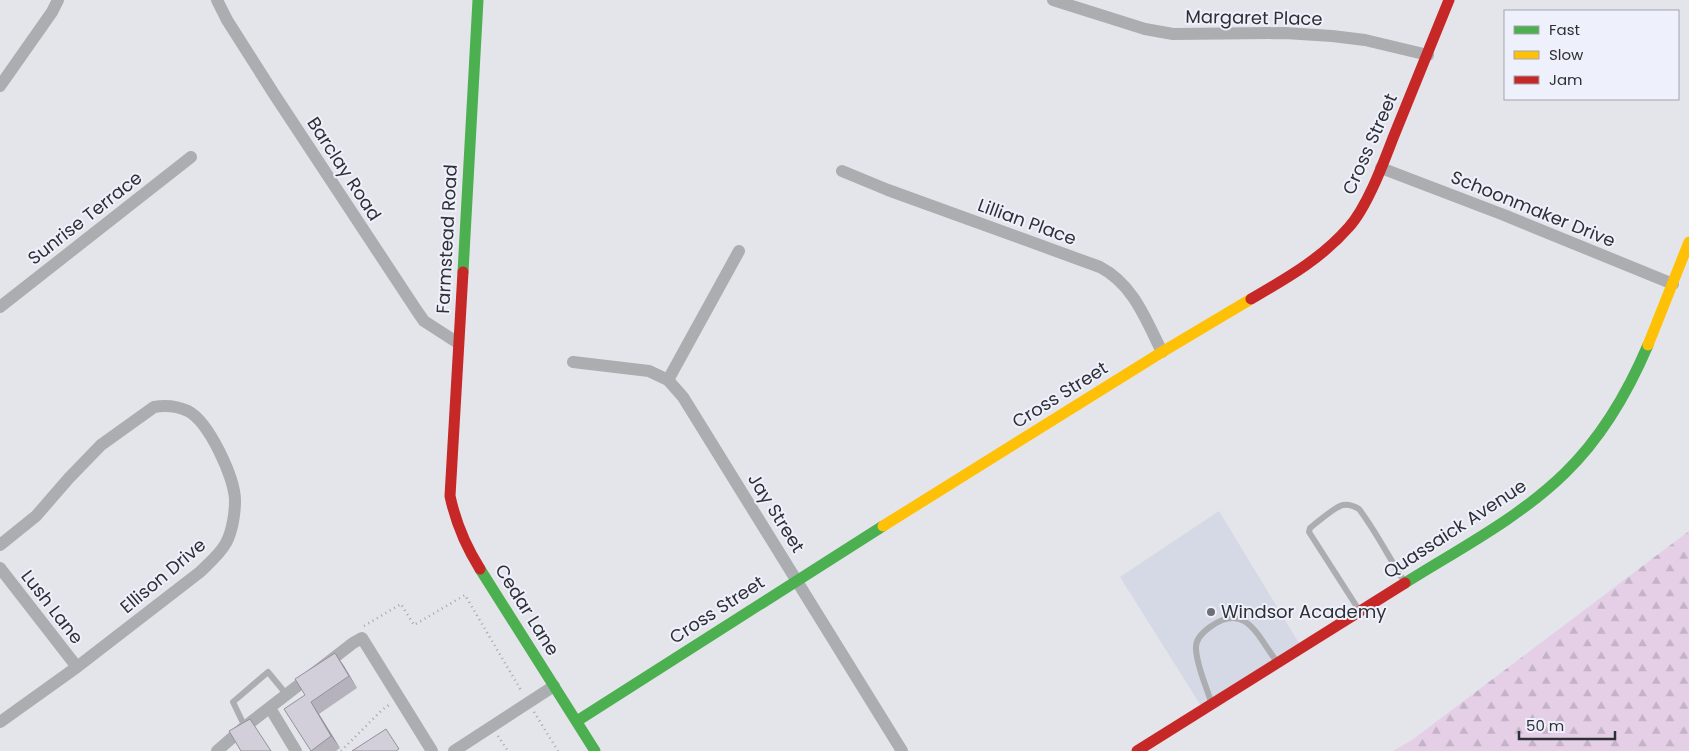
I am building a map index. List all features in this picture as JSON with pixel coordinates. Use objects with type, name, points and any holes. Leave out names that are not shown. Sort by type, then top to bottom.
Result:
[{"type":"street","points":[[0,86],[52,12],[58,0]]},
{"type":"street","name":"Barclay Road","points":[[217,0],[226,20],[424,321],[458,343]]},
{"type":"street","name":"Farmstead Road","points":[[450,479],[478,0]]},
{"type":"street","name":"Margaret Place","points":[[1053,0],[1145,30],[1173,34],[1285,33],[1332,36],[1365,40],[1428,55]]},
{"type":"street","name":"Cross Street","points":[[577,721],[797,580],[1162,352],[1294,274],[1320,256],[1350,226],[1360,210],[1381,168],[1449,0]]},
{"type":"street","name":"Sunrise Terrace","points":[[0,307],[191,157]]},
{"type":"street","name":"Schoonmaker Drive","points":[[1381,168],[1504,215],[1673,284]]},
{"type":"street","name":"Lillian Place","points":[[842,171],[888,190],[1113,273],[1132,295],[1162,352]]},
{"type":"street","name":"Quassaick Avenue","points":[[1137,751],[1504,521],[1545,491],[1572,466],[1596,439],[1622,400],[1642,360],[1686,257],[1689,242]]},
{"type":"street","points":[[668,380],[738,251]]},
{"type":"street","name":"Jay Street","points":[[573,362],[649,371],[668,380],[683,397],[902,751]]},
{"type":"street","name":"Ellison Drive","points":[[0,545],[36,516],[101,445],[154,408],[162,406],[188,411],[199,419],[215,443],[234,489],[233,518],[226,543],[200,572],[77,667],[0,722]]},
{"type":"street","name":"Cedar Lane","points":[[450,479],[450,496],[455,518],[466,547],[595,751]]},
{"type":"street","name":"Lush Lane","points":[[0,568],[77,667]]},
{"type":"street","points":[[217,751],[362,633],[399,699],[432,751]]},
{"type":"street","points":[[454,751],[554,686]]},
{"type":"street","points":[[270,708],[296,751]]},
{"type":"lane","points":[[1359,612],[1309,532],[1310,528],[1342,505],[1354,506],[1359,509],[1383,544],[1405,583]]},
{"type":"lane","points":[[1212,704],[1199,667],[1195,647],[1204,632],[1212,626],[1229,618],[1236,617],[1243,620],[1253,628],[1277,663]]},
{"type":"lane","points":[[245,727],[233,702],[268,672],[287,694]]},
{"type":"path","points":[[362,633],[401,604],[414,625],[465,595],[558,751]]},
{"type":"path","points":[[342,751],[382,710],[399,699]]},
{"type":"path","points":[[492,726],[508,751]]},
{"type":"shaded area","name":"Windsor Academy","points":[[1219,511],[1302,648],[1203,709],[1120,577]]},
{"type":"green space","points":[[1689,531],[1689,751],[1393,751],[1412,740]]},
{"type":"building","points":[[335,653],[349,676],[311,702],[331,736],[311,751],[284,709],[305,695],[295,679]]},
{"type":"building","points":[[250,719],[271,751],[241,751],[229,731]]},
{"type":"building","points":[[386,729],[399,749],[396,751],[352,751]]},
{"type":"traffic: fast","points":[[463,272],[478,0]]},
{"type":"traffic: fast","points":[[1405,583],[1508,519],[1565,473],[1591,444],[1613,413],[1632,380],[1648,345]]},
{"type":"traffic: fast","points":[[577,721],[883,526]]},
{"type":"traffic: fast","points":[[480,569],[595,751]]},
{"type":"traffic: slow","points":[[1648,345],[1689,242]]},
{"type":"traffic: slow","points":[[883,526],[1162,352],[1251,299]]},
{"type":"traffic: jam","points":[[1251,299],[1327,249],[1356,218],[1379,172],[1449,0]]},
{"type":"traffic: jam","points":[[463,272],[450,496],[462,534],[480,569]]},
{"type":"traffic: jam","points":[[1137,751],[1405,583]]},
{"type":"place","name":"Windsor Academy","points":[[1211,612]]}]
